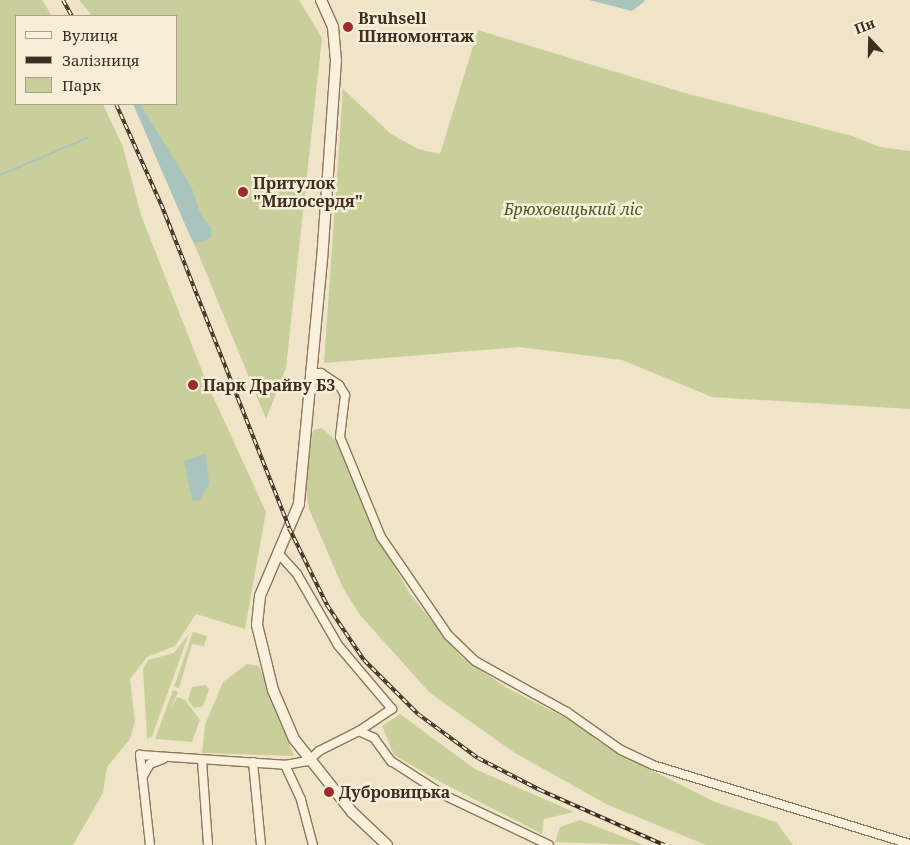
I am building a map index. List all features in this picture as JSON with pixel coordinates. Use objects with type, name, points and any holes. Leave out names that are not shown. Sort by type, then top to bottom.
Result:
[{"type":"main road","points":[[321,0],[336,45],[335,77],[322,259],[299,504],[260,596],[258,634],[281,712],[308,761],[352,812],[387,845]]},
{"type":"street","points":[[310,373],[321,373],[339,385],[345,394],[340,437],[381,537],[448,635],[475,661],[566,712],[621,750],[653,765],[900,843],[910,844]]},
{"type":"street","points":[[150,845],[140,754],[202,761],[285,765],[308,761],[319,751],[359,731],[392,706],[360,675],[338,645],[297,574],[278,553]]},
{"type":"street","points":[[359,731],[374,738],[391,761],[444,795],[549,845]]},
{"type":"street","points":[[142,778],[150,764],[166,758]]},
{"type":"street","points":[[202,761],[208,845]]},
{"type":"street","points":[[253,762],[262,845]]},
{"type":"street","points":[[285,765],[301,800],[313,845]]},
{"type":"green space","points":[[0,0],[42,0],[51,15],[15,15],[15,105],[103,105],[123,147],[141,215],[206,381],[266,512],[245,629],[196,614],[175,646],[147,657],[130,679],[135,722],[130,739],[107,767],[103,793],[73,845],[0,845]]},
{"type":"green space","points":[[79,0],[299,0],[322,38],[286,368],[266,419],[137,105],[178,105],[178,15],[91,15]]},
{"type":"green space","name":"Брюховицький ліс","points":[[478,30],[685,93],[852,136],[880,147],[910,151],[910,409],[712,397],[622,360],[519,347],[324,363],[343,89],[391,134],[418,149],[440,154]]},
{"type":"green space","points":[[322,428],[336,441],[374,530],[410,594],[460,656],[507,688],[587,729],[596,740],[641,765],[715,802],[776,822],[793,845],[706,845],[608,805],[515,753],[430,693],[360,615],[343,588],[309,509],[306,491],[309,450],[313,430]]},
{"type":"green space","points":[[193,632],[207,636],[204,646],[192,644],[179,688],[174,687]]},
{"type":"green space","points":[[189,634],[152,736],[147,739],[143,669],[148,660],[174,653]]},
{"type":"green space","points":[[247,664],[259,666],[294,756],[202,753],[205,725],[223,682]]},
{"type":"green space","points":[[205,685],[209,689],[203,706],[194,708],[188,700],[192,687]]},
{"type":"green space","points":[[173,690],[178,692],[170,711],[177,697],[185,700],[200,720],[192,742],[155,739]]},
{"type":"green space","points":[[400,714],[475,769],[574,812],[544,819],[542,834],[435,779],[394,755],[382,726]]},
{"type":"green space","points":[[580,820],[644,845],[555,842],[560,827]]},
{"type":"water","points":[[589,0],[644,0],[645,1],[632,11]]},
{"type":"water","points":[[133,105],[141,105],[191,186],[201,215],[211,228],[211,237],[205,241],[194,243]]},
{"type":"water","points":[[206,453],[209,484],[199,501],[192,500],[184,461]]},
{"type":"waterway","points":[[0,175],[87,138]]},
{"type":"railway","points":[[63,0],[71,15]]},
{"type":"railway","points":[[116,105],[161,204],[289,528],[327,605],[364,660],[418,714],[478,758],[540,790],[664,845]]},
{"type":"place","name":"Bruhsell Шиномонтаж","points":[[348,27]]},
{"type":"place","name":"Притулок \"Милосердя\"","points":[[243,192]]},
{"type":"place","name":"Парк Драйву Б3","points":[[193,385]]},
{"type":"place","name":"Дубровицька","points":[[329,792]]}]
